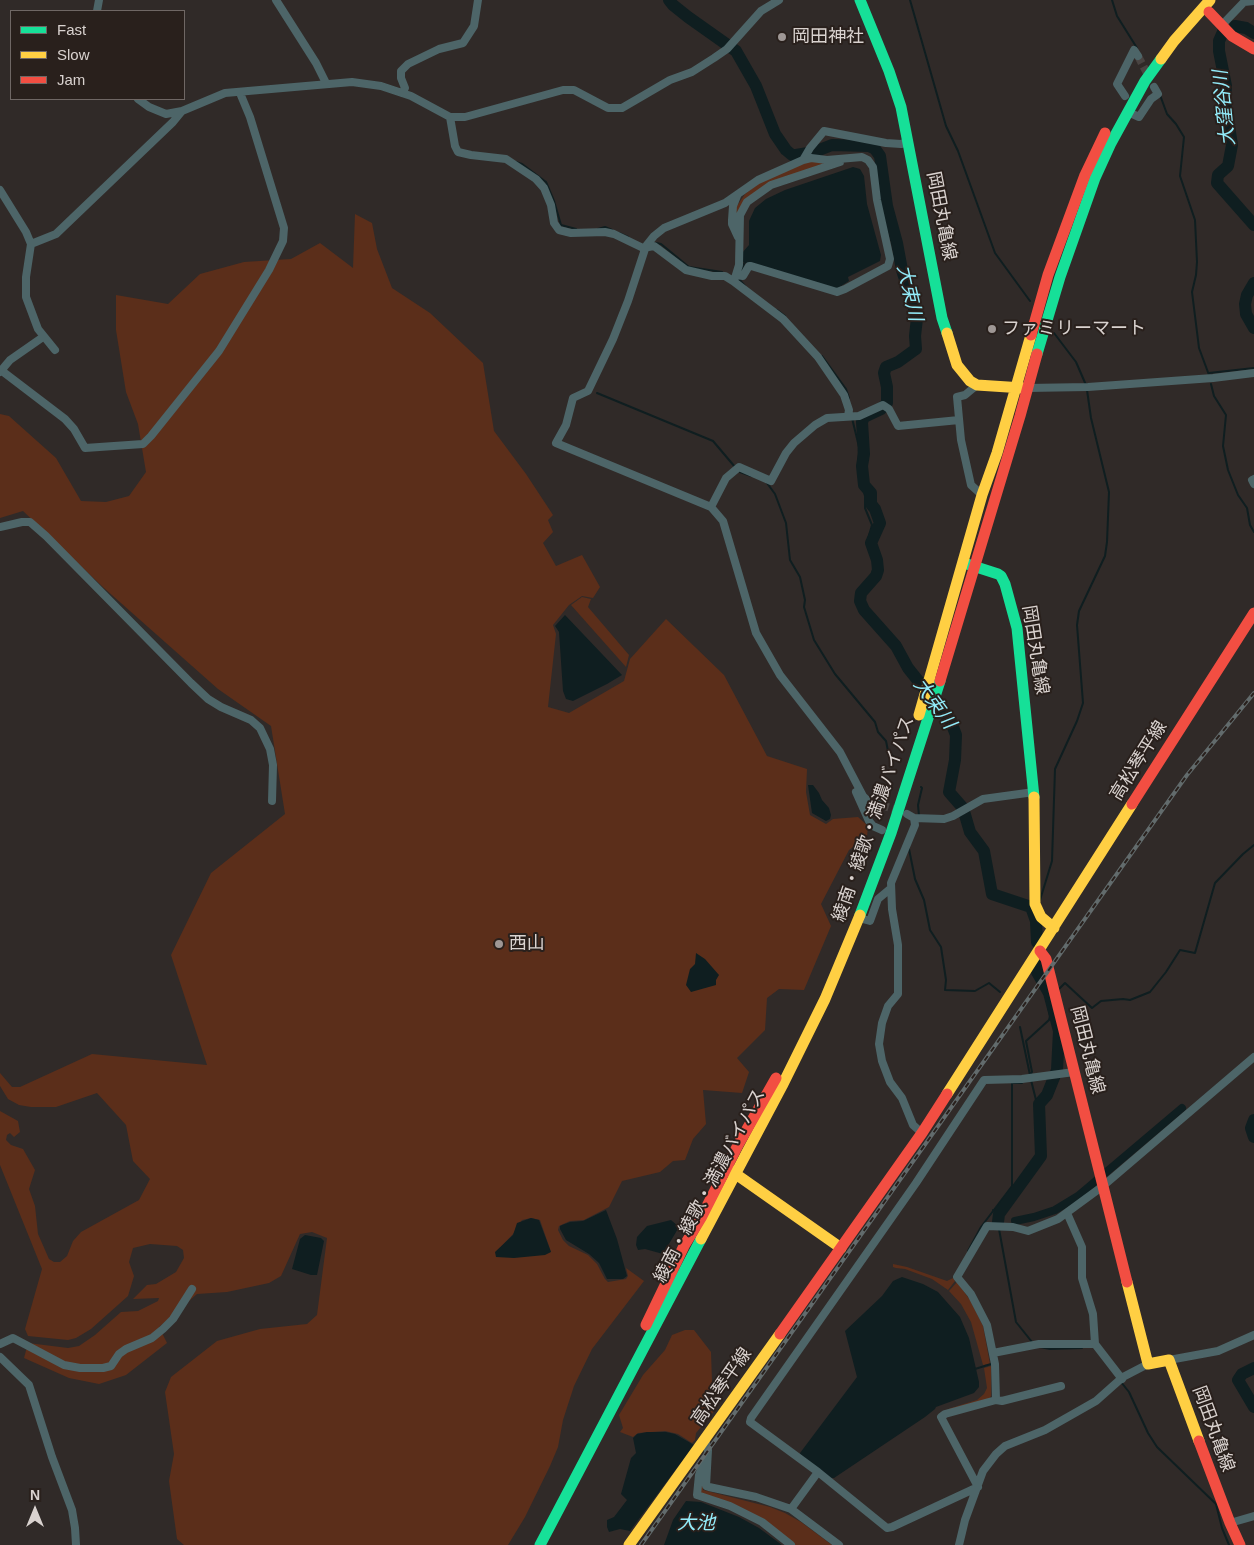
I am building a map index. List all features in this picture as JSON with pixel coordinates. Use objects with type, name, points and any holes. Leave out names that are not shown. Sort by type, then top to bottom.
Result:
[{"type":"main road","name":"岡田丸亀線","points":[[860,0],[889,71],[909,142],[942,318],[957,365],[970,381],[977,385]]},
{"type":"main road","name":"綾南・綾歌・満濃バイパス","points":[[540,1545],[731,1171],[738,1144],[774,1080],[816,996],[850,915],[927,705],[938,688],[970,565],[1021,388],[1048,275],[1068,218],[1085,175],[1125,96],[1168,34],[1197,0]]},
{"type":"main road","name":"綾南・綾歌・満濃バイパス","points":[[529,1545],[645,1326],[684,1246],[782,1086],[825,999],[859,918],[894,825],[927,705],[929,680],[941,634],[970,565],[982,495],[1099,169],[1145,82],[1174,40],[1210,6]]},
{"type":"main road","points":[[1210,6],[1222,25],[1232,36],[1254,48]]},
{"type":"main road","points":[[977,385],[1021,388]]},
{"type":"main road","name":"岡田丸亀線","points":[[970,565],[1001,576],[1017,628],[1034,792],[1036,906],[1041,917],[1054,928]]},
{"type":"main road","name":"高松琴平線","points":[[1054,928],[1254,613]]},
{"type":"main road","points":[[1040,951],[1054,928]]},
{"type":"main road","name":"岡田丸亀線","points":[[1040,951],[1046,959],[1148,1364]]},
{"type":"main road","name":"高松琴平線","points":[[629,1545],[707,1445],[922,1133],[1040,951]]},
{"type":"main road","points":[[731,1171],[841,1248]]},
{"type":"main road","name":"岡田丸亀線","points":[[1169,1360],[1240,1545]]},
{"type":"main road","points":[[1148,1364],[1169,1360]]},
{"type":"street","points":[[276,0],[316,63],[326,83]]},
{"type":"street","points":[[402,93],[405,88],[401,71],[408,64],[439,49],[463,43],[474,26],[478,0]]},
{"type":"street","points":[[139,100],[149,107],[166,114],[182,111],[225,93],[352,82],[381,86],[411,96],[453,117],[465,117],[563,90],[574,90],[608,108],[622,108],[670,80],[692,72],[729,47],[761,11],[779,0]]},
{"type":"street","points":[[1222,25],[1244,2],[1254,1]]},
{"type":"street","points":[[1125,96],[1117,84],[1134,50],[1138,56]]},
{"type":"street","points":[[1128,112],[1139,117],[1151,99],[1158,94],[1154,86]]},
{"type":"street","points":[[43,337],[10,360],[1,371],[65,419],[74,429],[85,448],[143,444],[151,436],[219,351],[269,270],[283,241],[284,228],[250,117],[240,93]]},
{"type":"street","points":[[30,244],[56,234],[174,122],[182,111]]},
{"type":"street","points":[[453,117],[455,146],[458,152],[506,159],[536,179],[544,188],[551,205],[554,223],[560,230],[571,234],[605,232],[614,234],[643,248],[664,228],[725,203],[758,180],[803,158],[827,160],[862,157],[868,160],[873,167],[876,200],[890,259],[888,266],[845,290],[836,292],[751,266],[749,266],[743,276],[736,277],[712,276],[686,270],[654,246],[648,245]]},
{"type":"street","points":[[803,158],[824,131],[886,143],[901,144],[909,142]]},
{"type":"street","points":[[736,277],[740,265],[740,215],[747,202],[771,185],[843,159]]},
{"type":"street","points":[[0,190],[26,232],[30,244],[26,277],[26,297],[38,329],[55,350]]},
{"type":"street","points":[[737,196],[733,206],[732,224],[739,240]]},
{"type":"street","points":[[648,245],[613,339],[588,391],[573,398],[566,425],[556,443],[711,507],[723,522],[756,633],[780,675],[840,752],[863,796],[881,805]]},
{"type":"street","points":[[736,277],[783,319],[818,357],[844,395],[851,416]]},
{"type":"street","points":[[1021,388],[1086,387],[1213,378],[1254,373]]},
{"type":"street","points":[[977,385],[965,395],[957,397],[961,440],[971,485],[982,495]]},
{"type":"street","points":[[711,507],[726,478],[739,467],[771,481],[786,453],[794,443],[826,418],[859,416],[885,406],[898,426],[960,420]]},
{"type":"street","points":[[1254,479],[1252,480],[1254,484]]},
{"type":"street","points":[[0,527],[30,522],[197,688],[215,703],[251,720],[260,728],[270,749],[273,765],[272,801]]},
{"type":"street","points":[[855,782],[852,785],[869,821],[873,826],[882,830]]},
{"type":"street","points":[[922,1133],[913,1125],[902,1098],[892,1086],[880,1054],[879,1035],[882,1023],[888,1006],[898,994],[898,945],[892,909],[891,883],[915,825],[914,817],[934,820],[944,819],[990,797],[1034,792]]},
{"type":"street","points":[[859,918],[870,921],[878,899],[890,889]]},
{"type":"street","points":[[996,1400],[993,1353],[987,1325],[979,1307],[957,1277],[987,1226],[1013,1226],[1028,1231],[1058,1219],[1067,1213],[1101,1180],[1254,1057]]},
{"type":"street","points":[[978,1487],[892,1528],[887,1528],[818,1472],[750,1422],[916,1183],[984,1080],[1022,1079],[1074,1072]]},
{"type":"street","points":[[1067,1213],[1082,1247],[1082,1278],[1093,1314],[1095,1344],[1121,1380]]},
{"type":"street","points":[[0,1344],[13,1338],[64,1365],[80,1368],[111,1366],[119,1354],[126,1349],[152,1338],[163,1329],[173,1318],[192,1289]]},
{"type":"street","points":[[1169,1360],[1218,1351],[1254,1335]]},
{"type":"street","points":[[993,1353],[1036,1345],[1095,1344]]},
{"type":"street","points":[[0,1357],[29,1385],[52,1457],[72,1510],[76,1545]]},
{"type":"street","points":[[959,1545],[965,1520],[987,1465],[1000,1450],[1045,1430],[1096,1401],[1121,1380],[1148,1364]]},
{"type":"street","points":[[978,1487],[941,1417],[996,1400],[1002,1401],[1061,1386]]},
{"type":"street","points":[[707,1445],[706,1486],[756,1497],[791,1509],[839,1545]]},
{"type":"street","points":[[707,1445],[699,1475],[697,1494],[730,1506],[762,1522],[791,1545]]},
{"type":"street","points":[[791,1509],[818,1472]]},
{"type":"street","points":[[1230,1523],[1254,1516]]},
{"type":"shaded area","points":[[810,161],[836,161],[776,181],[744,202],[737,232],[734,224],[735,209],[745,194],[763,180]]},
{"type":"shaded area","points":[[355,214],[372,223],[377,249],[392,288],[430,313],[483,363],[494,431],[553,515],[548,520],[553,532],[543,543],[556,566],[582,555],[600,587],[593,598],[582,596],[569,605],[553,625],[556,634],[548,707],[569,713],[624,681],[630,659],[666,619],[724,675],[767,756],[807,769],[806,792],[810,815],[826,824],[833,819],[858,817],[868,826],[867,837],[849,850],[821,904],[831,926],[804,990],[779,989],[767,998],[765,1030],[737,1058],[749,1072],[742,1093],[703,1090],[706,1124],[693,1139],[685,1160],[673,1161],[660,1172],[622,1181],[609,1207],[584,1220],[570,1221],[559,1226],[558,1230],[563,1240],[569,1246],[588,1255],[597,1264],[608,1282],[626,1279],[628,1276],[626,1268],[644,1281],[592,1349],[574,1386],[563,1420],[558,1447],[550,1466],[525,1517],[508,1545],[184,1545],[177,1539],[169,1481],[174,1454],[165,1392],[171,1377],[217,1341],[260,1329],[307,1324],[317,1315],[327,1238],[312,1232],[300,1234],[281,1276],[269,1283],[227,1292],[197,1294],[159,1327],[167,1343],[126,1375],[99,1384],[69,1378],[24,1358],[28,1343],[68,1348],[79,1346],[95,1335],[121,1312],[138,1311],[158,1301],[159,1298],[133,1299],[147,1285],[156,1284],[176,1272],[184,1258],[183,1250],[177,1246],[150,1244],[133,1248],[129,1262],[134,1276],[128,1296],[91,1329],[76,1338],[68,1340],[28,1336],[25,1329],[42,1269],[0,1165],[0,1111],[18,1121],[20,1132],[14,1137],[10,1133],[7,1135],[6,1140],[11,1145],[23,1149],[35,1170],[29,1189],[35,1206],[38,1234],[49,1259],[54,1262],[60,1262],[67,1256],[73,1241],[81,1232],[139,1200],[150,1179],[133,1161],[126,1125],[97,1093],[56,1107],[19,1105],[8,1099],[0,1086],[0,1073],[12,1087],[20,1087],[92,1054],[207,1065],[171,955],[211,873],[285,814],[271,726],[218,689],[104,588],[23,511],[0,518],[0,414],[9,416],[56,458],[81,501],[106,502],[129,496],[146,472],[138,424],[126,392],[116,330],[116,295],[168,304],[200,274],[244,262],[291,259],[320,243],[353,268]],"holes":[[[531,1218],[540,1220],[551,1252],[496,1252],[513,1234],[522,1220]]]},
{"type":"shaded area","points":[[582,597],[591,599],[588,607],[629,655],[626,667],[571,605]]},
{"type":"shaded area","points":[[893,1264],[947,1281],[953,1278],[955,1281],[948,1290],[932,1279],[905,1269],[893,1267]]},
{"type":"shaded area","points":[[957,1282],[970,1300],[983,1326],[990,1364],[983,1365],[971,1322],[961,1304],[949,1291]]},
{"type":"shaded area","points":[[685,1330],[694,1330],[711,1352],[712,1382],[709,1394],[716,1409],[696,1433],[695,1440],[692,1443],[678,1434],[665,1431],[638,1433],[633,1437],[620,1432],[623,1428],[619,1415],[643,1375],[665,1350],[672,1335]]},
{"type":"shaded area","points":[[991,1366],[991,1396],[989,1399],[938,1414],[977,1400],[984,1394],[987,1388],[984,1368]]},
{"type":"shaded area","points":[[704,1469],[703,1490],[770,1507],[785,1513],[801,1522],[832,1545],[793,1545],[777,1531],[700,1493]]},
{"type":"water","points":[[853,167],[860,169],[864,176],[867,204],[881,255],[880,261],[848,277],[849,281],[838,288],[832,288],[743,262],[742,253],[749,245],[749,221],[755,208],[766,199],[785,190]]},
{"type":"water","points":[[565,615],[622,675],[573,701],[566,699],[563,691],[559,632],[555,626]]},
{"type":"water","points":[[808,785],[813,785],[829,808],[830,819],[826,821],[812,813]]},
{"type":"water","points":[[696,953],[705,959],[719,975],[716,985],[691,992],[686,985],[690,969],[695,964]]},
{"type":"water","points":[[606,1210],[617,1239],[627,1276],[623,1279],[607,1279],[599,1263],[589,1254],[566,1240],[560,1229],[562,1225],[583,1221]]},
{"type":"water","points":[[531,1218],[539,1220],[551,1252],[545,1255],[514,1258],[496,1257],[495,1252],[513,1235],[517,1223]]},
{"type":"water","points":[[671,1220],[679,1227],[663,1254],[645,1249],[638,1250],[636,1245],[637,1237],[647,1226]]},
{"type":"water","points":[[305,1235],[321,1238],[324,1241],[317,1275],[292,1269],[300,1239]]},
{"type":"water","points":[[902,1277],[923,1284],[938,1292],[960,1317],[969,1338],[979,1387],[974,1393],[936,1407],[925,1417],[834,1478],[830,1478],[801,1456],[800,1453],[857,1377],[845,1331],[882,1296],[893,1281]]},
{"type":"water","points":[[647,1432],[675,1434],[694,1445],[630,1531],[620,1529],[609,1532],[607,1520],[614,1517],[627,1500],[621,1494],[631,1458],[636,1453],[633,1438],[637,1434]]},
{"type":"water","name":"大池","points":[[686,1501],[701,1502],[739,1517],[759,1528],[782,1545],[664,1545],[673,1520]]},
{"type":"waterway","name":"大束川","points":[[669,0],[688,17],[736,51],[756,86],[775,134],[786,150],[792,155],[814,152],[832,145],[869,146],[875,149],[880,156],[887,206],[902,270],[917,318],[916,349],[898,362],[886,367],[884,373],[887,387],[887,403],[881,409],[864,417],[862,422],[864,485],[871,493],[871,504],[880,523],[871,543],[877,560],[878,570],[876,576],[861,593],[860,601],[864,610],[896,646],[908,668],[951,722],[956,735],[955,760],[949,792],[963,808],[970,832],[984,851],[992,894],[1031,907],[1036,921],[1037,942]]},
{"type":"waterway","points":[[910,0],[946,126],[958,151],[995,253],[1030,301]]},
{"type":"waterway","points":[[1112,0],[1117,16],[1137,48]]},
{"type":"waterway","name":"大窪谷川","points":[[1235,26],[1246,28],[1254,33]]},
{"type":"waterway","name":"大窪谷川","points":[[1223,32],[1219,41],[1219,51],[1226,86],[1225,101],[1232,145],[1228,166],[1218,175],[1217,183],[1254,225]]},
{"type":"waterway","points":[[1160,95],[1167,114],[1184,137],[1180,176],[1195,220],[1197,262],[1192,292],[1199,348],[1209,375]]},
{"type":"waterway","points":[[516,162],[522,164],[546,182],[561,225],[576,229]]},
{"type":"waterway","points":[[598,229],[605,227],[612,230]]},
{"type":"waterway","points":[[619,233],[628,237]]},
{"type":"waterway","points":[[656,243],[661,244],[689,267],[722,272]]},
{"type":"waterway","points":[[741,271],[745,262]]},
{"type":"waterway","points":[[738,278],[745,286]]},
{"type":"waterway","name":"大窪谷川","points":[[1254,283],[1247,295],[1245,304],[1246,314],[1254,328]]},
{"type":"waterway","points":[[777,310],[785,316]]},
{"type":"waterway","points":[[1054,333],[1076,362],[1086,385]]},
{"type":"waterway","points":[[822,356],[846,389],[849,398]]},
{"type":"waterway","points":[[1209,373],[1254,368]]},
{"type":"waterway","points":[[1211,384],[1214,396],[1226,415],[1223,446],[1228,470],[1238,495],[1247,508],[1250,525],[1254,532]]},
{"type":"waterway","points":[[1040,900],[1052,861],[1055,769],[1077,721],[1083,703],[1077,625],[1079,611],[1105,556],[1107,542],[1109,492],[1091,418],[1087,390]]},
{"type":"waterway","points":[[597,393],[713,441],[735,467]]},
{"type":"waterway","name":"大束川","points":[[852,418],[859,447],[858,467],[865,496],[865,508],[872,525],[868,539],[869,544],[873,547]]},
{"type":"waterway","points":[[740,472],[751,476]]},
{"type":"waterway","points":[[767,483],[775,494],[786,523],[790,560],[800,577],[805,600],[804,607],[814,640],[835,674],[875,722],[878,732],[886,741],[888,751],[896,759]]},
{"type":"waterway","points":[[919,816],[918,805],[921,787]]},
{"type":"waterway","points":[[1058,990],[1065,983],[1092,1008],[1101,1001],[1130,1000],[1150,992],[1180,950],[1195,953],[1215,883],[1254,845]]},
{"type":"waterway","points":[[909,849],[915,879],[924,900],[930,930],[941,947],[946,980],[945,990],[975,991],[989,983],[1000,992]]},
{"type":"waterway","name":"大束川","points":[[998,1222],[999,1214],[1041,1156],[1039,1104],[1047,1095],[1057,1070],[1059,1031],[1049,993],[1037,972],[1038,964]]},
{"type":"waterway","points":[[1030,1075],[1032,1072],[1026,1041],[1049,1020],[1047,1001],[1052,996]]},
{"type":"waterway","points":[[1020,1027],[1030,1075]]},
{"type":"waterway","name":"大束川","points":[[1013,1194],[1039,1154],[1037,1104],[1031,1080]]},
{"type":"waterway","points":[[968,1251],[981,1227],[1012,1186],[1012,1083],[1022,1083]]},
{"type":"waterway","points":[[1015,1221],[1055,1210],[1078,1196],[1182,1108]]},
{"type":"waterway","name":"大窪谷川","points":[[1254,1120],[1251,1128],[1254,1137]]},
{"type":"waterway","name":"大束川","points":[[993,1210],[999,1214]]},
{"type":"waterway","points":[[999,1229],[1016,1322],[1032,1342]]},
{"type":"waterway","points":[[1040,1347],[1050,1349],[1082,1348]]},
{"type":"waterway","points":[[975,1369],[991,1364]]},
{"type":"waterway","name":"大窪谷川","points":[[1254,1368],[1242,1374],[1238,1380],[1254,1407]]},
{"type":"waterway","points":[[1121,1382],[1129,1392],[1148,1433],[1157,1447],[1216,1504],[1222,1528],[1229,1545]]},
{"type":"tunnel","points":[[1138,56],[1149,77]]},
{"type":"tunnel","points":[[881,805],[900,811]]},
{"type":"railway","points":[[641,1545],[1187,775],[1254,693]]},
{"type":"traffic: fast","points":[[860,0],[889,71],[901,107],[942,318],[947,333]]},
{"type":"traffic: fast","points":[[1037,354],[1060,277],[1095,178],[1111,143],[1145,81],[1161,59]]},
{"type":"traffic: fast","points":[[967,564],[998,574],[1005,584],[1017,628],[1034,797]]},
{"type":"traffic: fast","points":[[860,915],[891,833],[940,681]]},
{"type":"traffic: fast","points":[[540,1545],[701,1239]]},
{"type":"traffic: slow","points":[[1161,59],[1210,0]]},
{"type":"traffic: slow","points":[[947,333],[957,365],[970,381],[977,385],[1023,388]]},
{"type":"traffic: slow","points":[[919,715],[982,495],[997,453],[1031,335]]},
{"type":"traffic: slow","points":[[1034,797],[1035,904],[1041,917],[1054,928]]},
{"type":"traffic: slow","points":[[947,1094],[1132,804]]},
{"type":"traffic: slow","points":[[701,1239],[782,1086],[825,999],[860,915]]},
{"type":"traffic: slow","points":[[730,1170],[841,1248]]},
{"type":"traffic: slow","points":[[1127,1282],[1148,1364],[1169,1360],[1199,1441]]},
{"type":"traffic: slow","points":[[629,1545],[780,1334]]},
{"type":"traffic: jam","points":[[1209,12],[1232,36],[1254,49]]},
{"type":"traffic: jam","points":[[1031,335],[1048,275],[1085,175],[1105,133]]},
{"type":"traffic: jam","points":[[940,681],[1037,354]]},
{"type":"traffic: jam","points":[[1132,804],[1254,613]]},
{"type":"traffic: jam","points":[[1040,951],[1046,959],[1127,1282]]},
{"type":"traffic: jam","points":[[646,1325],[684,1246],[776,1078]]},
{"type":"traffic: jam","points":[[780,1334],[922,1133],[947,1094]]},
{"type":"traffic: jam","points":[[1199,1441],[1240,1545]]},
{"type":"place","name":"岡田神社","points":[[782,37]]},
{"type":"place","name":"ファミリーマート","points":[[992,329]]},
{"type":"place","name":"西山","points":[[499,944]]}]
